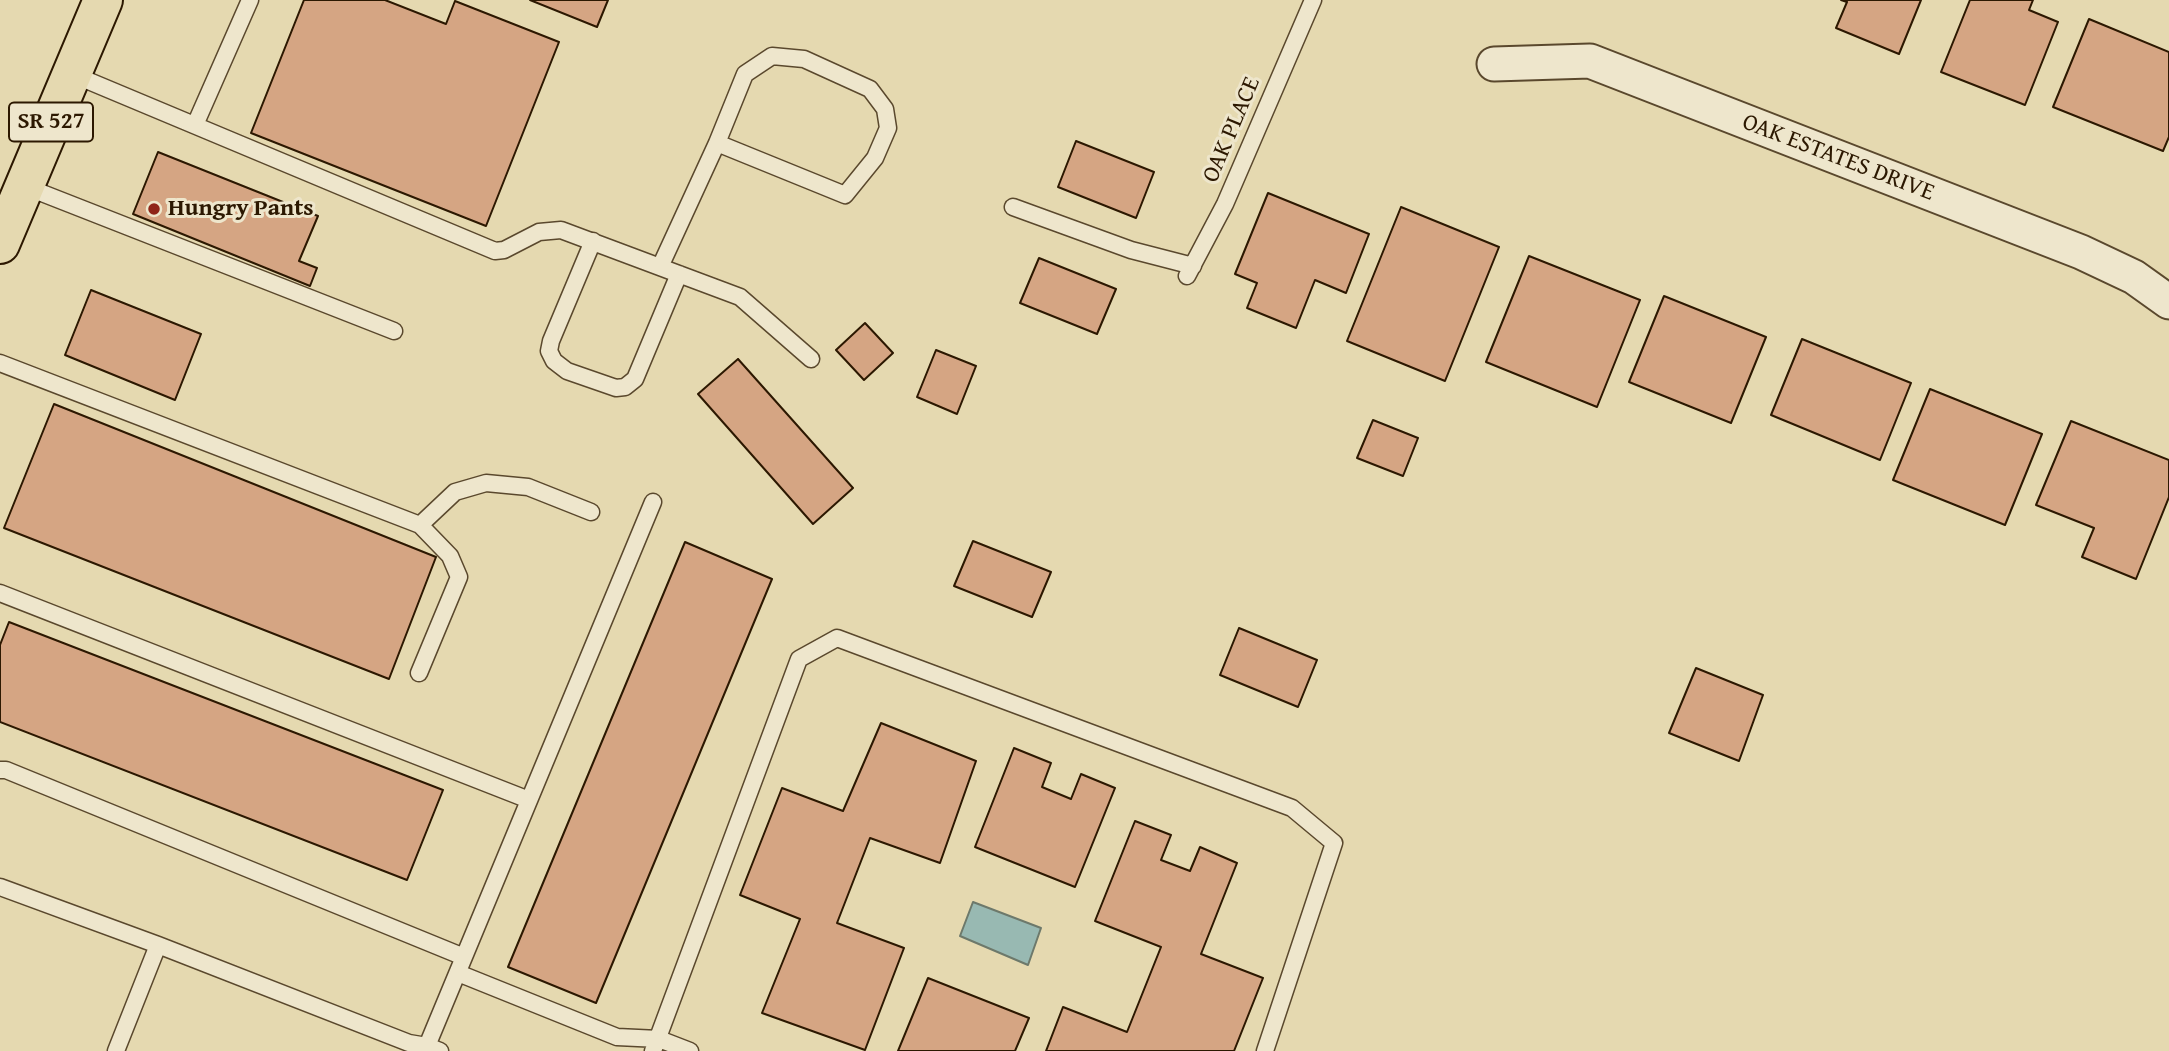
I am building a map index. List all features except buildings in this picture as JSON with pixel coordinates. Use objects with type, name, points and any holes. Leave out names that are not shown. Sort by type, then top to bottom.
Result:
[{"type":"main road","name":"SR 527","points":[[0,244],[103,0]]},
{"type":"street","name":"OAK ESTATES DRIVE","points":[[1494,64],[1590,61],[2081,252],[2134,277],[2169,302]]},
{"type":"lane","points":[[195,125],[250,0]]},
{"type":"lane","name":"OAK PLACE","points":[[1013,207],[1190,271],[1225,204],[1313,0]]},
{"type":"lane","points":[[660,267],[746,74],[772,56],[804,59],[870,89],[885,109],[888,128],[874,159],[845,195],[717,143]]},
{"type":"lane","points":[[72,74],[495,251],[504,250],[538,232],[561,230],[740,297],[811,359]]},
{"type":"lane","points":[[24,186],[394,331]]},
{"type":"lane","points":[[593,242],[551,341],[549,351],[554,361],[567,371],[616,388],[625,387],[635,379],[679,274]]},
{"type":"lane","points":[[0,363],[420,525],[450,556],[459,577],[419,673]]},
{"type":"lane","points":[[420,525],[455,492],[486,483],[528,486],[591,512]]},
{"type":"lane","points":[[0,887],[158,945],[409,1043],[434,1048],[464,957],[653,502]]},
{"type":"lane","points":[[0,593],[529,800]]},
{"type":"lane","points":[[656,1045],[799,659],[837,638],[1292,808],[1334,843],[1265,1051]]},
{"type":"lane","points":[[0,770],[6,770],[464,957]]},
{"type":"lane","points":[[116,1051],[158,945]]},
{"type":"lane","points":[[458,973],[617,1037],[690,1051]]},
{"type":"water","points":[[973,902],[1041,928],[1028,965],[960,936]]},
{"type":"place","name":"Hungry Pants","points":[[154,209]]}]
